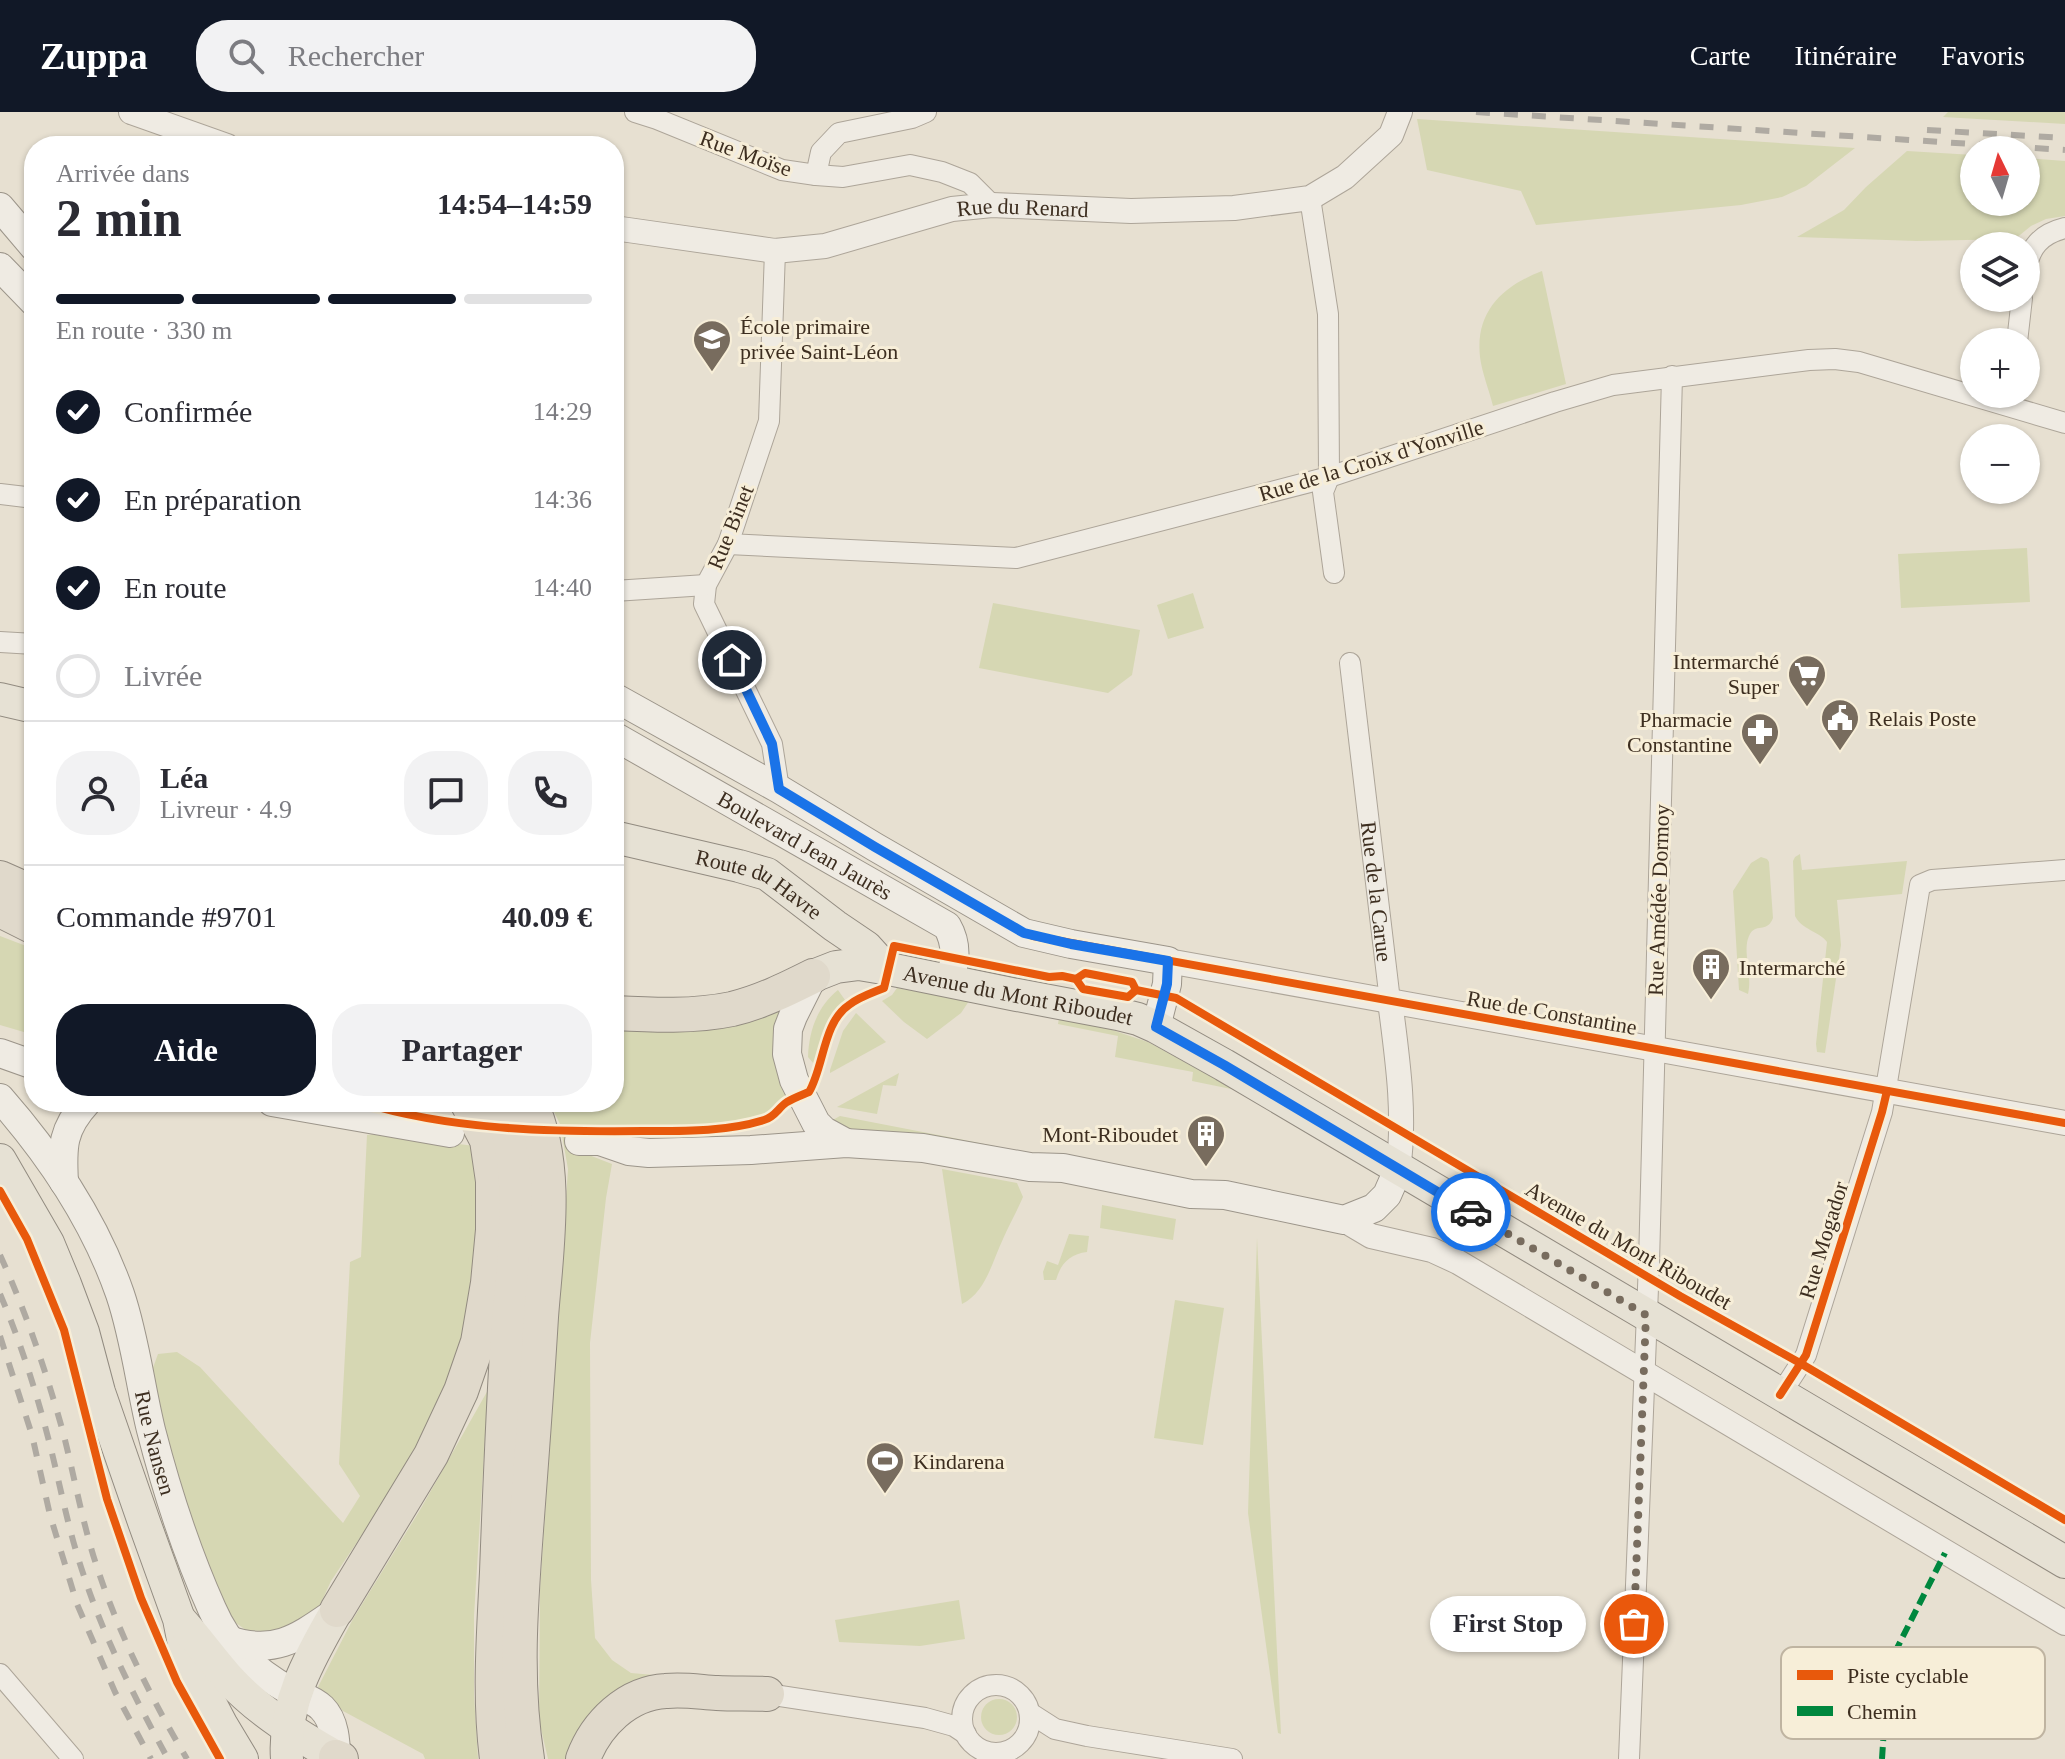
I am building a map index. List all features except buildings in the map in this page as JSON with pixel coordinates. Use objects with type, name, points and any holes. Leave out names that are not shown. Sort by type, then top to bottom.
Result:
[{"type":"highway","points":[[0,876],[24,880]]},
{"type":"highway","points":[[0,876],[24,888]]},
{"type":"highway","points":[[0,909],[24,916]]},
{"type":"highway","points":[[0,909],[24,922]]},
{"type":"highway","points":[[624,1013],[694,1014],[734,1008],[783,992],[813,976]]},
{"type":"highway","points":[[337,1610],[431,1455],[461,1391],[478,1342],[493,1230],[493,1181],[487,1140],[472,1112]]},
{"type":"highway","points":[[497,1759],[491,1695],[504,1401],[516,1221],[511,1142],[501,1112]]},
{"type":"highway","points":[[527,1759],[520,1694],[520,1632],[548,1217],[545,1149],[535,1112]]},
{"type":"highway","points":[[583,1759],[604,1723],[636,1698],[666,1691],[767,1694]]},
{"type":"main road","points":[[0,207],[24,235]]},
{"type":"main road","points":[[0,267],[24,292]]},
{"type":"main road","points":[[0,699],[24,705]]},
{"type":"main road","name":"Boulevard Jean Jaurès","points":[[624,703],[1033,936]]},
{"type":"main road","name":"Boulevard Jean Jaurès","points":[[624,742],[947,926],[953,936],[955,950],[950,982]]},
{"type":"main road","name":"Route du Havre","points":[[624,839],[767,874],[866,947],[885,968]]},
{"type":"main road","name":"Rue de Constantine","points":[[1033,936],[1168,961]]},
{"type":"main road","points":[[1156,1027],[1167,984],[1168,961]]},
{"type":"main road","name":"Avenue du Mont Riboudet","points":[[813,976],[848,965],[885,968],[1118,1014],[1156,1027],[2065,1562]]},
{"type":"main road","points":[[813,976],[788,1029],[787,1054],[794,1080],[816,1123],[846,1143]]},
{"type":"main road","points":[[0,1053],[24,1061]]},
{"type":"main road","name":"Rue Nansen","points":[[0,1098],[28,1129],[83,1213],[120,1292],[171,1505],[192,1565],[218,1623],[237,1652],[259,1671],[315,1703],[326,1714],[334,1731],[338,1758]]},
{"type":"main road","points":[[64,1183],[62,1150],[67,1132],[80,1112]]},
{"type":"main road","points":[[329,1112],[450,1133]]},
{"type":"main road","points":[[579,1141],[600,1141],[629,1151],[649,1153],[846,1143],[923,1148],[1030,1167],[1063,1168],[1191,1194],[1237,1197],[1344,1220],[1374,1208],[1387,1195],[1398,1170]]},
{"type":"main road","name":"Rue Nansen","points":[[0,1160],[48,1243],[65,1284],[83,1332],[104,1407],[179,1619],[187,1659],[242,1759]]},
{"type":"main road","points":[[228,1640],[245,1646],[281,1644],[305,1634],[337,1610]]},
{"type":"main road","points":[[287,1759],[288,1726],[294,1693],[337,1610]]},
{"type":"main road","points":[[179,1619],[230,1680],[261,1708],[338,1758]]},
{"type":"street","points":[[131,112],[199,136]]},
{"type":"street","name":"Rue Moïse","points":[[635,112],[782,170],[843,177],[910,165],[942,172],[970,183],[992,205]]},
{"type":"street","points":[[816,175],[821,152],[839,133],[912,118],[926,112]]},
{"type":"street","name":"Rue du Renard","points":[[624,229],[775,251],[825,246],[952,209],[992,205],[1131,211],[1234,208],[1310,198],[1345,177],[1391,135],[1400,112]]},
{"type":"street","points":[[1310,198],[1328,314],[1329,477],[1323,492],[1334,573]]},
{"type":"street","points":[[2040,241],[2065,228]]},
{"type":"street","name":"Rue Binet","points":[[775,251],[769,421],[728,544],[706,585],[704,604],[772,744],[779,789]]},
{"type":"street","name":"Rue de la Croix d'Yonville","points":[[728,544],[1016,558],[1329,477],[1613,385],[1835,359],[1859,362],[1960,388]]},
{"type":"street","name":"Rue Amédée Dormoy","points":[[1629,1759],[1646,1315],[1672,376]]},
{"type":"street","name":"Rue de la Croix d'Yonville","points":[[2028,408],[2065,423]]},
{"type":"street","points":[[0,494],[24,497]]},
{"type":"street","points":[[624,590],[706,585]]},
{"type":"street","points":[[0,642],[24,643]]},
{"type":"street","name":"Rue de la Carue","points":[[1350,663],[1402,1119],[1398,1170]]},
{"type":"street","name":"Rue Mogador","points":[[1780,1395],[1806,1355],[1882,1112],[1920,885],[1932,880],[2065,870]]},
{"type":"street","name":"Rue de Constantine","points":[[1168,961],[2065,1123]]},
{"type":"street","points":[[1344,1220],[1371,1236],[1432,1250],[1458,1262],[2065,1623]]},
{"type":"street","points":[[0,1674],[73,1759]]},
{"type":"street","points":[[997,1684],[1019,1693],[1030,1713],[1025,1737],[1005,1756],[982,1750],[966,1734],[962,1723],[967,1700],[986,1686],[997,1684]]},
{"type":"street","points":[[767,1694],[925,1718],[954,1726],[966,1734]]},
{"type":"street","points":[[1030,1713],[1055,1729],[1232,1759]]},
{"type":"green space","points":[[1948,112],[2065,112],[2065,124],[1943,117]]},
{"type":"green space","points":[[1417,119],[1855,148],[1806,186],[1782,197],[1741,205],[1536,225],[1521,191],[1427,170]]},
{"type":"green space","points":[[1907,151],[1960,154],[1960,216],[2040,216],[2040,159],[2065,161],[2065,216],[2046,219],[2024,232],[1960,232],[1960,240],[1797,237],[1844,210]]},
{"type":"green space","points":[[1542,271],[1566,384],[1493,406],[1480,357],[1482,326],[1494,302],[1515,284]]},
{"type":"green space","points":[[2027,548],[2030,602],[1901,608],[1898,554]]},
{"type":"green space","points":[[1193,593],[1204,628],[1168,639],[1157,605]]},
{"type":"green space","points":[[993,603],[1140,630],[1132,675],[1108,693],[979,668]]},
{"type":"green space","points":[[1800,854],[1802,870],[1907,861],[1902,894],[1837,900],[1841,945],[1825,1053],[1817,1052],[1816,1044],[1827,942],[1795,916],[1793,861]]},
{"type":"green space","points":[[1761,857],[1769,862],[1773,918],[1768,926],[1754,930],[1747,942],[1748,994],[1739,990],[1733,891],[1751,863]]},
{"type":"green space","points":[[0,936],[24,945],[24,1032],[0,1025]]},
{"type":"green space","points":[[897,988],[969,1001],[961,1013],[927,1039],[882,1001]]},
{"type":"green space","points":[[838,990],[845,1000],[829,1021],[814,1064],[808,1057],[812,1029],[825,1004]]},
{"type":"green space","points":[[786,1008],[793,1094],[779,1102],[771,1113],[747,1120],[684,1126],[578,1125],[576,1150],[612,1164],[590,1343],[591,1580],[595,1638],[612,1660],[631,1673],[654,1675],[655,1681],[573,1759],[548,1759],[539,1720],[540,1590],[568,1169],[560,1124],[554,1112],[624,1112],[624,1025]]},
{"type":"green space","points":[[856,1013],[886,1042],[830,1073],[843,1031]]},
{"type":"green space","points":[[1059,1018],[1103,1027],[1148,1042],[1236,1090],[1192,1081],[1193,1072],[1115,1057],[1118,1036],[1058,1024]]},
{"type":"green space","points":[[899,1073],[896,1086],[883,1085],[877,1114],[837,1107]]},
{"type":"green space","points":[[840,1116],[995,1146],[993,1155],[863,1135],[827,1123]]},
{"type":"green space","points":[[367,1135],[475,1146],[483,1190],[470,1321],[449,1387],[390,1493],[331,1581],[315,1616],[289,1633],[246,1630],[220,1612],[184,1522],[150,1376],[158,1354],[177,1352],[200,1367],[343,1523],[360,1496],[339,1464],[350,1262],[361,1257]]},
{"type":"green space","points":[[942,1169],[1017,1183],[1023,1197],[983,1284],[962,1304]]},
{"type":"green space","points":[[1102,1205],[1176,1219],[1173,1240],[1100,1228]]},
{"type":"green space","points":[[1069,1234],[1089,1236],[1087,1252],[1067,1260],[1056,1280],[1044,1280],[1047,1261],[1058,1265]]},
{"type":"green space","points":[[1257,1238],[1281,1734],[1278,1733],[1248,1513]]},
{"type":"green space","points":[[1175,1300],[1224,1308],[1203,1445],[1154,1438]]},
{"type":"green space","points":[[488,1390],[474,1616],[478,1759],[425,1759],[423,1754],[343,1711],[318,1687],[353,1619]]},
{"type":"green space","points":[[959,1600],[965,1639],[920,1646],[839,1642],[835,1620]]},
{"type":"green space","points":[[999,1699],[1012,1704],[1017,1717],[1012,1730],[999,1735],[986,1730],[981,1717],[986,1704]]},
{"type":"railway","points":[[1476,112],[2065,150]]},
{"type":"railway","points":[[1927,130],[2065,138]]},
{"type":"railway","points":[[0,1255],[50,1387],[99,1573],[138,1668],[187,1759]]},
{"type":"railway","points":[[0,1294],[34,1388],[74,1544],[92,1600],[122,1669],[168,1759]]},
{"type":"railway","points":[[0,1336],[32,1435],[50,1515],[77,1604],[115,1692],[151,1759]]},
{"type":"marked path","points":[[1898,1647],[1945,1553]]},
{"type":"marked path","points":[[1882,1759],[1883,1739]]},
{"type":"cycle path","points":[[1033,936],[2065,1123]]},
{"type":"cycle path","points":[[399,1112],[464,1124],[536,1130],[689,1131],[734,1127],[764,1120],[787,1102],[809,1092],[834,1022],[853,1002],[884,988],[894,946],[1049,977],[1076,979],[1083,989],[1128,997],[1136,990]]},
{"type":"cycle path","points":[[1076,979],[1085,973],[1132,982],[1136,990],[1176,998],[2065,1520]]},
{"type":"cycle path","points":[[1780,1395],[1806,1355],[1887,1091]]},
{"type":"cycle path","points":[[0,1191],[27,1239],[64,1330],[107,1499],[141,1598],[177,1682],[220,1759]]},
{"type":"way so far","points":[[1471,1212],[1646,1315],[1634,1624]]},
{"type":"place","name":"École primaire privée Saint-Léon","points":[[712,373]]},
{"type":"place","name":"Intermarché Super","points":[[1807,708]]},
{"type":"place","name":"Relais Poste","points":[[1840,752]]},
{"type":"place","name":"Pharmacie Constantine","points":[[1760,766]]},
{"type":"place","name":"Intermarché","points":[[1711,1001]]},
{"type":"place","name":"Mont-Riboudet","points":[[1206,1168]]},
{"type":"place","name":"Kindarena","points":[[885,1495]]},
{"type":"place","name":"First Stop","points":[[1634,1624]]},
{"type":"route","points":[[732,660],[772,744],[779,789],[1024,933],[1168,961],[1167,984],[1156,1027],[1471,1212]]}]
